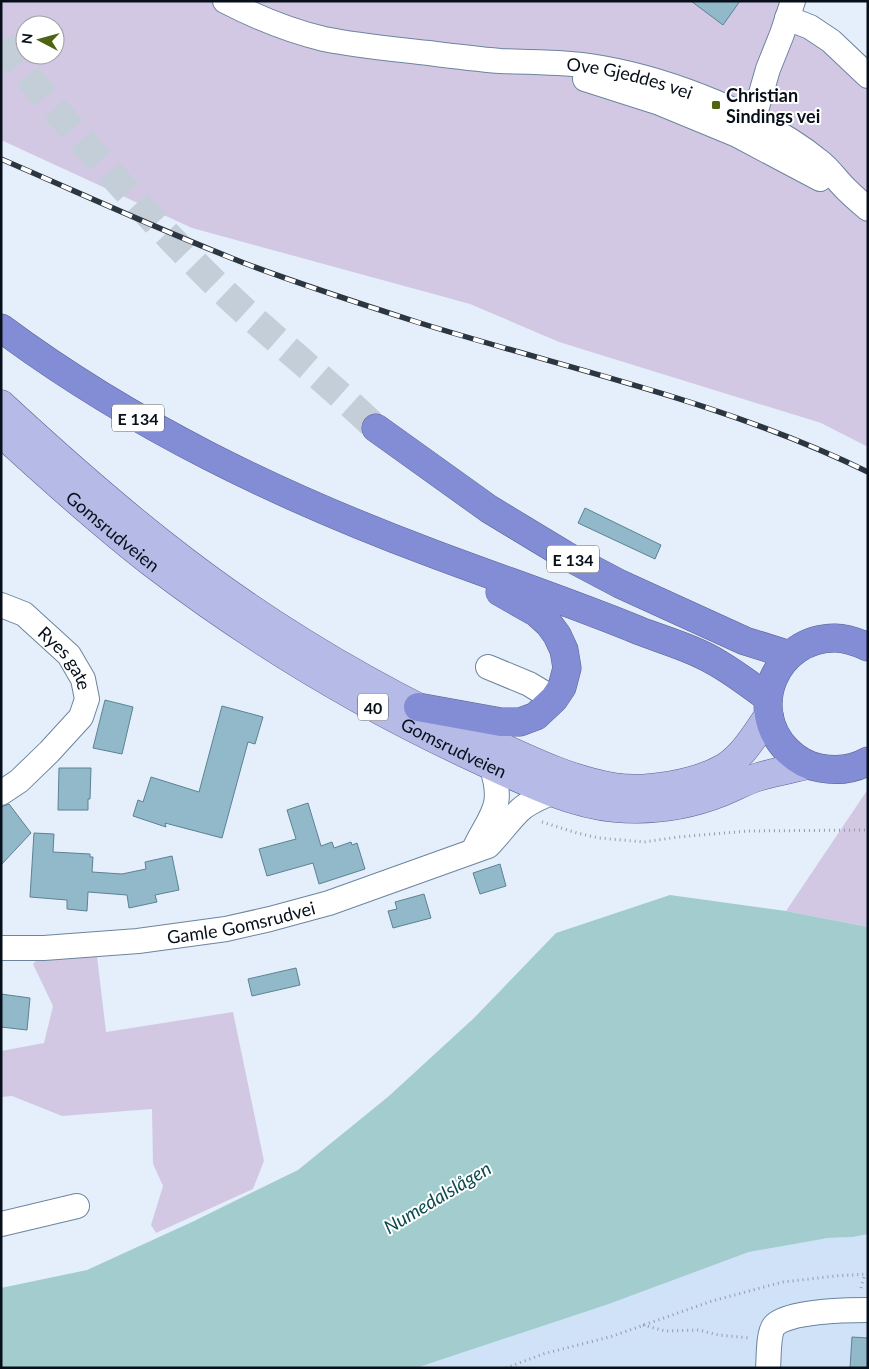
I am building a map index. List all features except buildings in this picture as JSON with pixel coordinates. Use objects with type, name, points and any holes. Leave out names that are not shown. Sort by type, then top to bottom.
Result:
[{"type":"highway","name":"E 134","points":[[1,328],[45,361],[98,394],[202,453],[283,493],[433,554],[606,617],[702,656],[732,672],[769,707]]},
{"type":"highway","name":"E 134","points":[[376,428],[489,509],[565,555],[620,584],[745,641],[790,655]]},
{"type":"highway","name":"E 134","points":[[418,707],[501,722],[520,722],[536,716],[554,700],[562,686],[567,668],[564,650],[557,635],[537,613],[433,554]]},
{"type":"highway","points":[[868,647],[852,640],[836,638],[819,639],[804,645],[790,655],[775,674],[769,707],[774,731],[781,744],[794,757],[808,765],[833,770],[849,768],[868,761]]},
{"type":"main road","name":"Gomsrudveien","points":[[1,404],[118,508],[204,574],[251,607],[325,655],[418,707],[478,736],[568,775],[608,786],[624,787],[652,787],[685,782],[702,777],[725,767],[744,750],[769,707]]},
{"type":"main road","name":"Gomsrudveien","points":[[1,433],[75,499],[152,563],[239,625],[314,673],[408,726],[491,766],[553,792],[613,808],[654,808],[690,802],[722,793],[764,775],[808,765]]},
{"type":"street","name":"Ove Gjeddes vei","points":[[225,1],[254,15],[303,33],[324,38],[364,46],[499,60],[576,76],[657,102],[742,122],[813,175],[849,193],[868,208]]},
{"type":"street","points":[[742,122],[768,69],[790,10],[810,28],[831,41],[868,76]]},
{"type":"street","name":"Ryes gate","points":[[1,605],[24,614],[69,655],[83,679],[87,699],[81,717],[75,724],[19,781],[1,794]]},
{"type":"street","points":[[488,667],[529,684],[554,700]]},
{"type":"street","points":[[473,851],[494,813],[496,805],[496,781],[491,766]]},
{"type":"street","name":"Gamle Gomsrudvei","points":[[1,948],[44,948],[121,943],[226,929],[329,903],[488,846],[501,834],[518,813],[535,800],[553,792]]},
{"type":"street","points":[[1,1224],[77,1206]]},
{"type":"street","points":[[768,1368],[770,1339],[773,1327],[783,1319],[799,1315],[868,1310]]},
{"type":"path","points":[[518,813],[577,833],[599,838],[644,842],[678,836],[748,831],[868,830]]},
{"type":"path","points":[[506,1368],[543,1354],[613,1336],[712,1301],[784,1282],[868,1274]]},
{"type":"path","points":[[642,1325],[665,1331],[699,1330],[718,1334],[770,1339]]},
{"type":"shaded area","points":[[1,1],[800,1],[792,19],[868,64],[868,447],[821,423],[559,342],[470,304],[192,228],[1,140]]},
{"type":"shaded area","points":[[868,789],[868,927],[786,911]]},
{"type":"shaded area","points":[[97,956],[106,1032],[233,1012],[264,1161],[253,1189],[156,1233],[151,1225],[163,1186],[153,1164],[152,1109],[62,1116],[12,1096],[1,1097],[1,1051],[44,1043],[53,1006],[33,964],[38,958]]},
{"type":"shaded area","points":[[868,1234],[868,1368],[416,1368],[606,1305],[749,1252],[828,1238]]},
{"type":"water","name":"Numedalslågen","points":[[670,895],[786,911],[868,927],[868,1234],[828,1238],[749,1252],[606,1305],[416,1368],[1,1368],[1,1288],[87,1270],[192,1222],[298,1170],[389,1096],[474,1018],[556,933]]},
{"type":"tunnel","points":[[1,43],[107,169],[192,260],[240,307],[376,428]]},
{"type":"railway","points":[[1,159],[183,238],[266,271],[420,323],[703,406],[814,447],[868,472]]},
{"type":"place","name":"Christian Sindings vei","points":[[716,105]]}]
